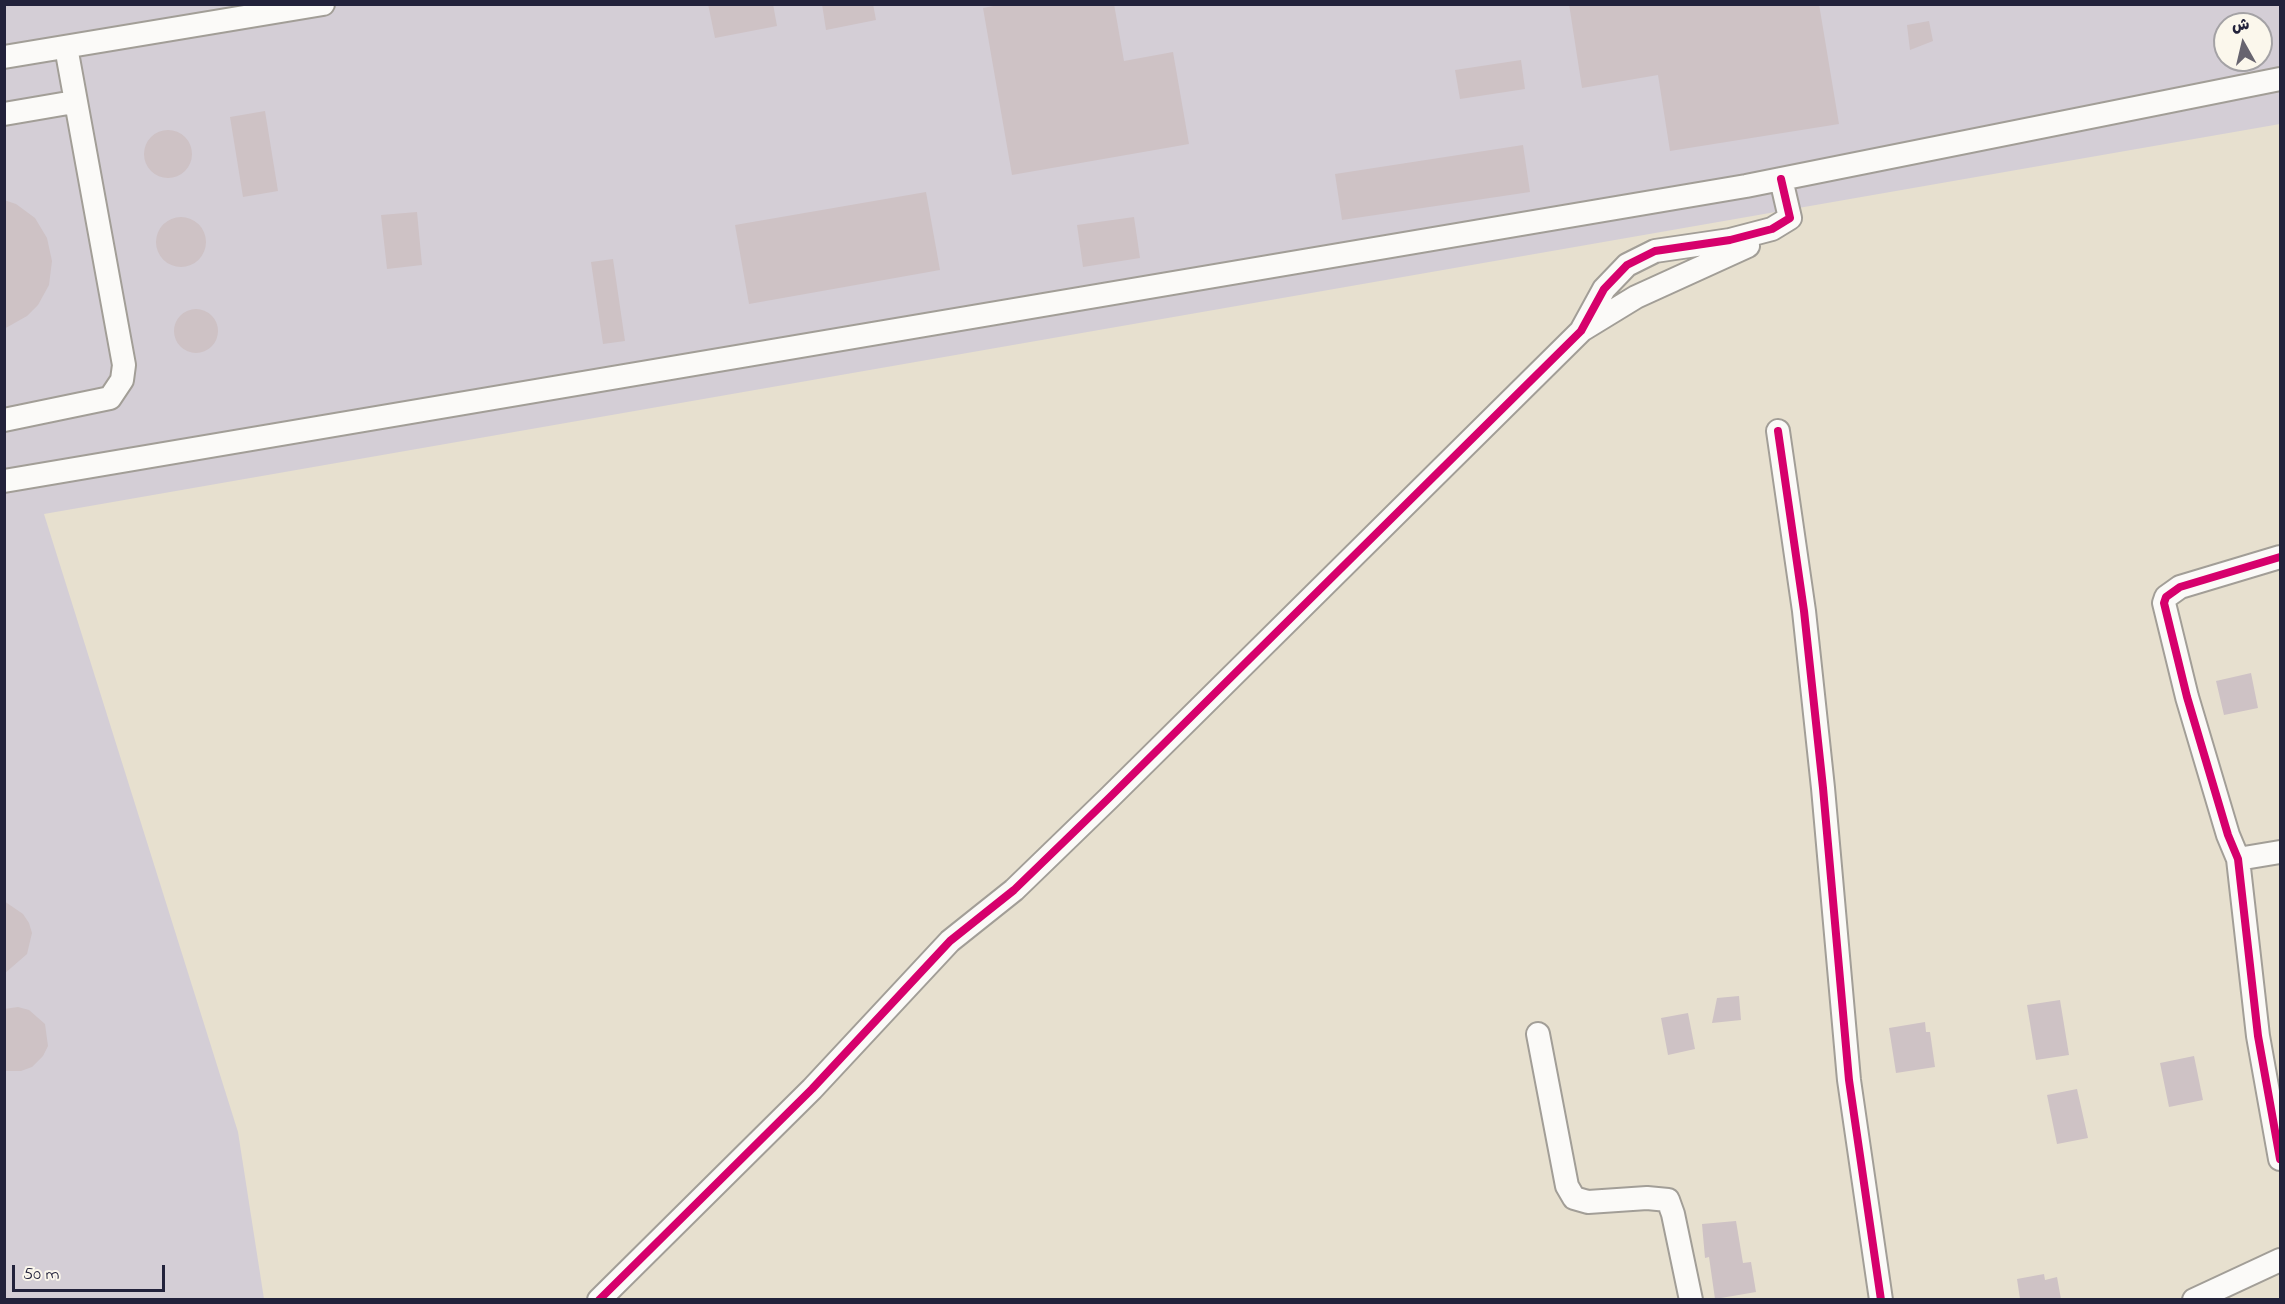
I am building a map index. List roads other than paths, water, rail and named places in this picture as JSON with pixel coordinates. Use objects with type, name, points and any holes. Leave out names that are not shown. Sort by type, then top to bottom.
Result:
[{"type":"street","points":[[4,57],[66,47],[226,12],[323,4]]},
{"type":"street","points":[[4,420],[110,398],[122,380],[124,365],[74,102],[66,47]]},
{"type":"street","points":[[4,481],[1781,179],[2280,80]]},
{"type":"street","points":[[4,114],[74,102]]},
{"type":"street","points":[[599,1299],[812,1089],[950,941],[1014,890],[1581,331],[1636,297],[1753,244],[1790,218],[1781,179]]},
{"type":"street","points":[[1581,331],[1604,289],[1627,265],[1655,252],[1730,240],[1772,229]]},
{"type":"street","points":[[1778,431],[1804,611],[1823,788],[1846,1057],[1866,1212],[1881,1299]]},
{"type":"street","points":[[2280,557],[2180,587],[2166,597],[2164,603],[2187,697],[2238,858],[2258,1036],[2280,1159]]},
{"type":"street","points":[[2238,858],[2280,852]]},
{"type":"street","points":[[1538,1034],[1567,1186],[1574,1198],[1588,1202],[1647,1198],[1668,1200],[1691,1299]]},
{"type":"street","points":[[2194,1299],[2280,1260]]}]
